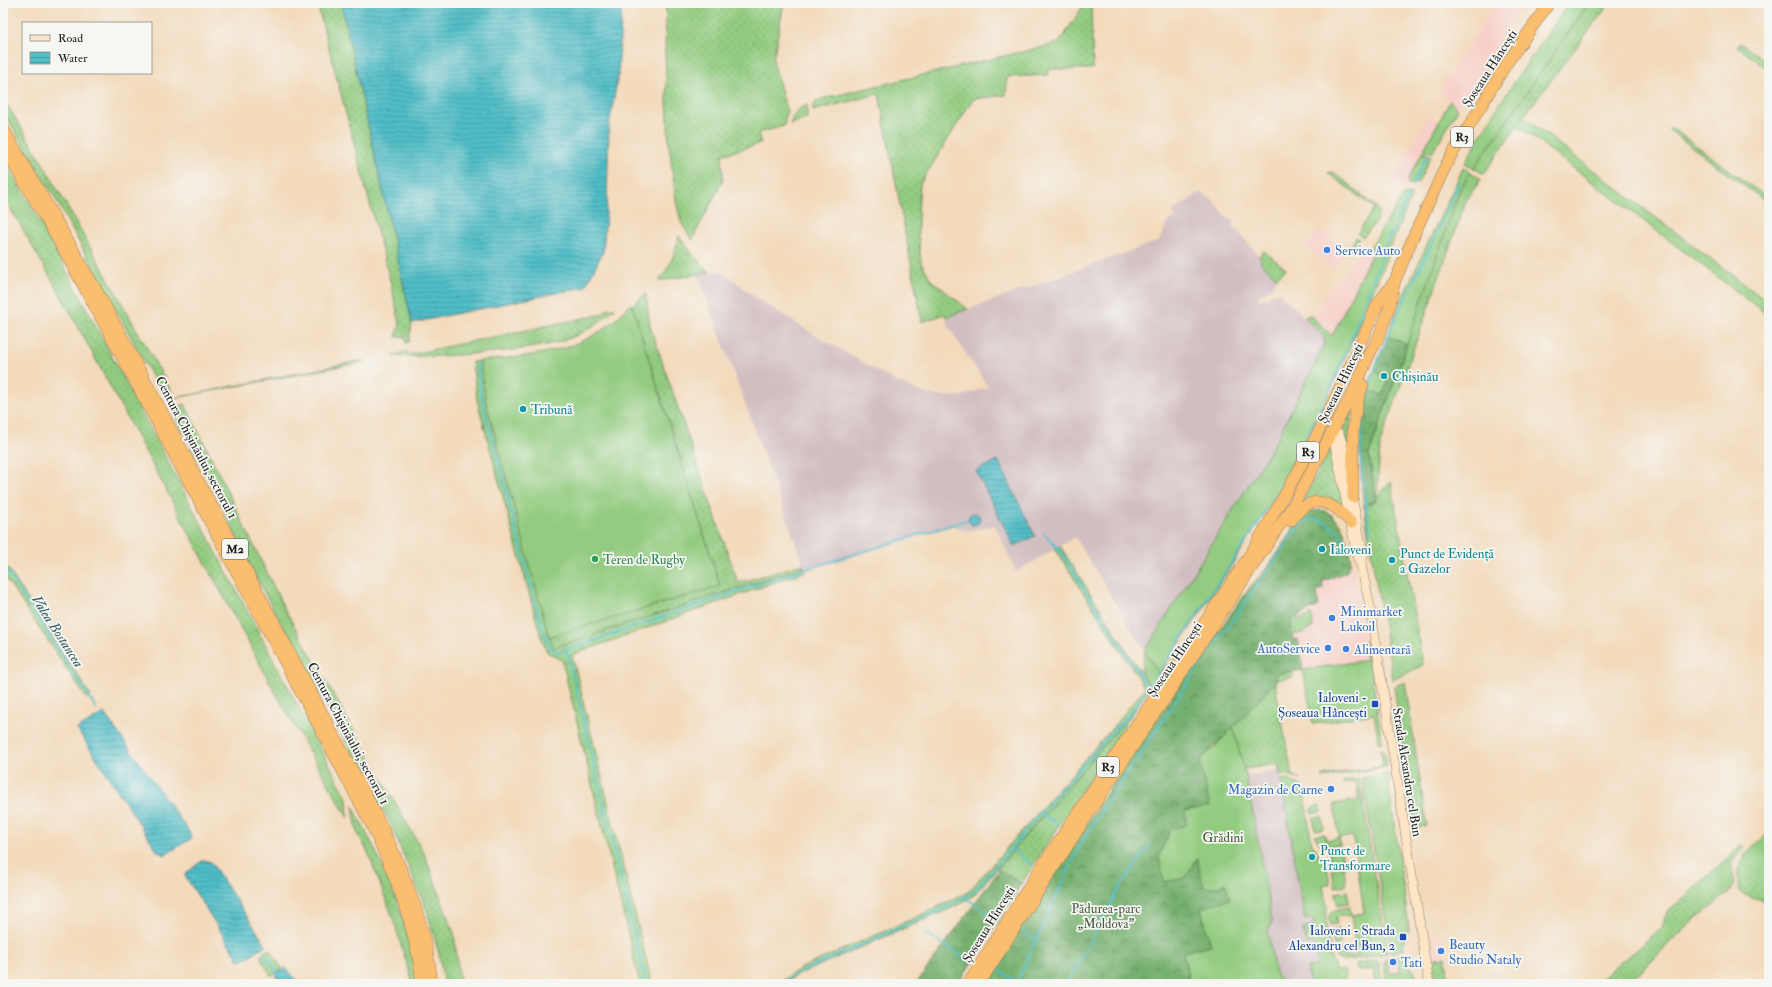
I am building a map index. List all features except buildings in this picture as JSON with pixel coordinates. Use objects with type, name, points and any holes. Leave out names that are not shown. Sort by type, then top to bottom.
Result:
[{"type":"highway","name":"Șoseaua Hâncești","points":[[1357,348],[1364,336],[1377,304],[1394,281],[1450,157],[1506,66],[1548,3]]},
{"type":"highway","name":"Centura Chișinăului, sectorul 1","points":[[3,128],[106,307],[370,801],[405,876],[420,919],[426,943],[432,984]]},
{"type":"highway","name":"Centura Chișinăului, sectorul 1","points":[[3,147],[52,229],[115,343],[372,826],[400,891],[414,939],[422,984]]},
{"type":"highway","name":"Șoseaua Hâncești","points":[[1377,341],[1389,309],[1394,281]]},
{"type":"highway","name":"R3","points":[[1331,431],[1333,415],[1362,349],[1364,336]]},
{"type":"highway","name":"R3","points":[[1353,497],[1353,420],[1360,393],[1375,356],[1377,341]]},
{"type":"highway","name":"Șoseaua Hîncești","points":[[979,984],[1090,811],[1287,515],[1307,481],[1331,431],[1354,390],[1370,353],[1377,341]]},
{"type":"highway","name":"Șoseaua Hîncești","points":[[968,984],[1040,869],[1251,553],[1315,439],[1357,348]]},
{"type":"highway","name":"R3","points":[[1315,439],[1319,433],[1331,431]]},
{"type":"highway","name":"R3","points":[[1251,553],[1276,518],[1324,434],[1331,431]]},
{"type":"highway","name":"R3","points":[[1182,673],[1225,619],[1298,511],[1305,505],[1312,503],[1326,503],[1338,509],[1351,523]]},
{"type":"main road","name":"Strada Alexandru cel Bun","points":[[1331,431],[1339,434],[1341,439],[1363,555],[1361,565]]},
{"type":"main road","name":"Strada Alexandru cel Bun","points":[[1331,431],[1374,629],[1394,769],[1429,984]]},
{"type":"shaded area","points":[[1491,3],[1524,3],[1504,33],[1501,43],[1458,109],[1439,91],[1493,8],[1490,6]]},
{"type":"shaded area","points":[[1429,115],[1438,122],[1408,179],[1408,184],[1397,188],[1391,182]]},
{"type":"shaded area","points":[[1200,192],[1212,199],[1229,220],[1231,219],[1234,222],[1232,224],[1262,260],[1260,263],[1277,278],[1269,290],[1258,296],[1260,300],[1279,292],[1324,337],[1325,343],[1276,441],[1145,651],[1075,537],[1016,572],[995,525],[969,531],[952,526],[806,571],[698,274],[722,271],[756,298],[810,332],[898,383],[924,393],[940,396],[962,396],[988,387],[948,326],[946,322],[949,316],[1159,241],[1169,220],[1176,218],[1172,212]]},
{"type":"shaded area","points":[[1320,230],[1347,251],[1333,269],[1305,247]]},
{"type":"shaded area","points":[[1365,245],[1373,251],[1332,336],[1310,317]]},
{"type":"shaded area","points":[[1351,562],[1367,642],[1363,643],[1366,660],[1303,670],[1298,640],[1293,640],[1291,619],[1317,591],[1322,582],[1346,573]]},
{"type":"shaded area","points":[[1280,770],[1305,919],[1313,918],[1314,925],[1303,928],[1314,943],[1318,966],[1307,968],[1310,984],[1287,984],[1277,977],[1268,938],[1262,861],[1246,776]]},
{"type":"shaded area","points":[[1442,936],[1446,957],[1436,958],[1433,938]]},
{"type":"shaded area","points":[[1398,956],[1401,971],[1389,973],[1387,958]]},
{"type":"green space","points":[[317,3],[341,3],[412,323],[409,342],[406,343],[405,336],[396,337],[400,325],[391,284]]},
{"type":"green space","points":[[666,3],[784,3],[773,60],[787,112],[784,126],[758,133],[761,143],[722,155],[723,180],[692,240],[681,222],[676,201],[669,145],[665,53]]},
{"type":"green space","points":[[1085,3],[1091,3],[1093,69],[1049,69],[1049,75],[1007,77],[1006,95],[973,99],[920,184],[918,233],[921,262],[931,280],[968,309],[947,318],[945,314],[922,322],[879,94],[812,111],[815,103],[821,99],[1059,43]]},
{"type":"green space","points":[[1569,3],[1589,3],[1474,168],[1465,163],[1502,101]]},
{"type":"green space","points":[[1589,3],[1610,3],[1523,117],[1484,174],[1474,168]]},
{"type":"green space","points":[[1740,42],[1769,64],[1769,70],[1737,46]]},
{"type":"green space","points":[[3,98],[41,160],[172,392],[157,385],[54,196],[3,111]]},
{"type":"green space","points":[[1450,101],[1458,109],[1432,153],[1424,149]]},
{"type":"green space","points":[[807,105],[807,119],[790,124],[796,112]]},
{"type":"green space","points":[[1523,117],[1769,303],[1769,316],[1517,125]]},
{"type":"green space","points":[[1671,127],[1769,199],[1769,204],[1669,130]]},
{"type":"green space","points":[[1423,152],[1431,156],[1418,183],[1408,184],[1408,179]]},
{"type":"green space","points":[[3,159],[34,210],[347,798],[348,818],[275,692],[69,310],[3,195]]},
{"type":"green space","points":[[1463,168],[1471,172],[1460,188],[1407,344],[1387,336],[1399,305]]},
{"type":"green space","points":[[1331,172],[1336,174],[1376,207],[1379,212],[1375,223],[1363,237],[1357,234],[1374,208],[1328,173]]},
{"type":"green space","points":[[1471,172],[1481,179],[1466,201],[1380,444],[1377,497],[1391,481],[1423,665],[1393,680],[1364,506],[1376,500],[1369,455],[1460,188]]},
{"type":"green space","points":[[1404,194],[1411,195],[1411,197],[1362,319],[1322,409],[1290,469],[1255,529],[1159,674],[1145,651],[1276,441],[1325,343],[1324,337],[1305,317],[1310,315],[1332,336],[1373,251],[1370,248]]},
{"type":"green space","points":[[679,236],[693,255],[710,272],[659,281],[672,260]]},
{"type":"green space","points":[[1356,237],[1359,239],[1350,252],[1347,251]]},
{"type":"green space","points":[[1264,251],[1286,269],[1277,278],[1260,262],[1262,260],[1259,257]]},
{"type":"green space","points":[[646,294],[650,326],[738,583],[803,564],[804,567],[553,648],[549,637],[720,586],[632,305]]},
{"type":"green space","points":[[630,305],[632,305],[720,586],[549,637],[486,403],[480,361],[531,355],[564,348],[595,335],[609,325]]},
{"type":"green space","points":[[615,308],[601,320],[581,333],[556,343],[494,352],[418,357],[393,356],[407,351],[407,355],[603,314],[607,309]]},
{"type":"green space","points":[[1387,336],[1407,344],[1369,454],[1376,500],[1364,506],[1360,462],[1360,434],[1367,390],[1383,395],[1387,383],[1374,370]]},
{"type":"green space","points":[[363,360],[363,362],[170,399]]},
{"type":"green space","points":[[480,361],[486,403],[553,648],[804,567],[806,571],[572,655],[652,984],[640,984],[562,660],[547,652],[540,634],[477,400],[472,362]]},
{"type":"green space","points":[[1374,370],[1387,383],[1383,395],[1367,390]]},
{"type":"green space","points":[[1354,399],[1347,453],[1343,422]]},
{"type":"green space","points":[[185,404],[284,608],[424,853],[454,933],[460,984],[444,984],[439,954],[426,908],[389,821],[248,563],[219,499],[175,416],[175,408]]},
{"type":"green space","points":[[1332,446],[1346,511],[1302,502]]},
{"type":"green space","name":"Pădurea-parc „Moldova”","points":[[1322,510],[1336,519],[1344,531],[1351,562],[1346,572],[1322,582],[1323,589],[1317,591],[1319,606],[1291,619],[1293,640],[1298,639],[1303,670],[1277,674],[1277,680],[1220,742],[1214,745],[1209,751],[1210,806],[1197,858],[1213,888],[1226,883],[1230,899],[1201,909],[1211,945],[1183,952],[1190,984],[984,984],[1040,893],[1206,645],[1220,629],[1251,586],[1269,566],[1288,538],[1297,520],[1309,511]]},
{"type":"green space","points":[[1060,546],[1150,687],[1136,708],[973,896],[954,907],[797,975],[784,984],[777,984],[801,968],[921,915],[968,892],[1108,733],[1145,688],[1055,549]]},
{"type":"green space","points":[[3,561],[91,696],[87,699],[3,574]]},
{"type":"green space","points":[[1312,615],[1313,627],[1303,633],[1292,635],[1291,619],[1297,616],[1298,620]]},
{"type":"green space","points":[[1366,641],[1382,742],[1379,743],[1374,714],[1313,724],[1303,670],[1366,660],[1363,643]]},
{"type":"green space","points":[[1145,651],[1159,674],[1150,687],[1141,672]]},
{"type":"green space","points":[[1292,672],[1293,677],[1277,680],[1276,674]]},
{"type":"green space","points":[[1277,680],[1276,690],[1292,774],[1300,780],[1286,774],[1280,775],[1278,764],[1244,769],[1233,728]]},
{"type":"green space","points":[[1405,682],[1427,825],[1416,829],[1411,807],[1394,686]]},
{"type":"green space","points":[[1136,708],[1021,884],[997,869]]},
{"type":"green space","name":"Grădini","points":[[1233,728],[1246,776],[1272,920],[1268,933],[1275,972],[1277,977],[1287,984],[1190,984],[1183,952],[1211,945],[1201,908],[1230,899],[1226,883],[1213,888],[1204,887],[1197,858],[1185,878],[1164,882],[1159,856],[1171,829],[1187,825],[1185,811],[1210,806],[1200,761]]},
{"type":"green space","points":[[1380,748],[1386,757],[1386,767],[1323,778],[1322,776],[1383,766]]},
{"type":"green space","points":[[1389,774],[1389,788],[1409,927],[1409,931],[1405,934],[1403,949],[1391,953],[1362,778]]},
{"type":"green space","points":[[1286,779],[1303,787],[1312,844],[1318,852],[1320,859],[1324,859],[1327,865],[1330,884],[1323,886],[1327,908],[1325,917],[1332,961],[1336,971],[1344,970],[1346,984],[1310,984],[1307,968],[1318,965],[1314,943],[1306,944],[1303,928],[1314,925],[1313,918],[1305,920],[1281,780]]},
{"type":"green space","points":[[1359,779],[1388,953],[1343,961],[1337,959],[1336,950],[1341,949],[1343,957],[1357,955],[1351,915],[1364,913],[1353,836],[1339,838],[1334,804],[1359,800],[1356,782],[1343,784],[1344,781]]},
{"type":"green space","points":[[1320,805],[1321,812],[1311,813],[1311,808]]},
{"type":"green space","points":[[353,806],[380,859],[395,895],[409,939],[417,984],[413,984],[393,918],[367,850],[357,832]]},
{"type":"green space","points":[[1322,817],[1324,829],[1315,830],[1313,818]]},
{"type":"green space","points":[[1769,833],[1769,904],[1762,900],[1745,895],[1739,891],[1739,869],[1746,853]]},
{"type":"green space","points":[[1325,834],[1326,840],[1339,838],[1340,845],[1325,846],[1319,842],[1315,835]]},
{"type":"green space","points":[[1741,846],[1744,848],[1731,863],[1735,884],[1731,891],[1700,915],[1674,938],[1644,969],[1624,984],[1599,984],[1598,981],[1662,928],[1666,914]]},
{"type":"green space","points":[[1341,850],[1343,862],[1331,864],[1329,852]]},
{"type":"green space","points":[[1344,867],[1346,885],[1335,887],[1332,869]]},
{"type":"green space","points":[[999,870],[1021,884],[958,984],[916,984]]},
{"type":"green space","points":[[1347,891],[1349,903],[1338,905],[1335,893]]},
{"type":"green space","points":[[1350,907],[1351,915],[1336,917],[1337,924],[1330,925],[1328,917],[1334,910]]},
{"type":"green space","points":[[1338,929],[1340,944],[1334,946],[1331,930]]},
{"type":"green space","points":[[270,950],[282,969],[271,976],[260,956],[265,951]]},
{"type":"green space","points":[[1402,955],[1416,974],[1418,984],[1386,984],[1384,961],[1387,958],[1389,973],[1400,972],[1398,956]]},
{"type":"green space","points":[[1446,957],[1449,984],[1437,984],[1433,963],[1436,958]]},
{"type":"green space","points":[[1375,960],[1379,963],[1382,984],[1375,984],[1373,969],[1357,970],[1356,964]]},
{"type":"water","points":[[341,3],[622,3],[618,76],[609,126],[607,201],[603,252],[585,287],[412,323]]},
{"type":"water","points":[[998,460],[1035,536],[1014,546],[976,471]]},
{"type":"water","points":[[972,513],[976,513],[980,519],[976,525],[972,525],[968,521],[968,517]]},
{"type":"water","points":[[104,713],[190,833],[191,838],[189,840],[165,855],[158,852],[77,729]]},
{"type":"water","points":[[203,860],[211,862],[266,945],[242,961],[239,960],[185,876],[186,873]]},
{"type":"water","points":[[286,968],[300,984],[281,984],[276,977],[277,972]]},
{"type":"waterway","points":[[1413,185],[1427,156]]},
{"type":"waterway","points":[[1370,532],[1361,464],[1361,437],[1362,423],[1371,381],[1395,319],[1459,183]]},
{"type":"waterway","points":[[1349,345],[1385,247],[1408,196]]},
{"type":"waterway","points":[[1326,397],[1347,350]]},
{"type":"waterway","points":[[477,364],[482,400],[541,623],[550,649],[559,652],[567,650]]},
{"type":"waterway","points":[[1279,491],[1323,403]]},
{"type":"waterway","points":[[779,984],[796,974],[951,905],[972,893],[1060,790],[1136,706],[1275,498]]},
{"type":"waterway","points":[[1016,984],[1081,843],[1208,653],[1236,616],[1300,524],[1312,519],[1318,520],[1328,525],[1342,538],[1345,538]]},
{"type":"waterway","points":[[646,984],[567,650],[779,577],[967,520]]},
{"type":"waterway","points":[[1044,533],[1061,552],[1148,688]]},
{"type":"waterway","name":"Valea Bostancea","points":[[3,565],[96,708]]},
{"type":"waterway","points":[[1092,755],[1099,759]]},
{"type":"waterway","points":[[1137,759],[1142,759]]},
{"type":"waterway","points":[[1040,814],[1059,824]]},
{"type":"waterway","points":[[1067,984],[1120,887],[1150,844]]},
{"type":"waterway","points":[[1011,848],[1033,866]]},
{"type":"waterway","points":[[964,897],[999,919]]},
{"type":"waterway","points":[[1019,929],[1036,940]]},
{"type":"waterway","points":[[926,933],[972,963]]},
{"type":"waterway","name":"Valea Bostancea","points":[[265,955],[278,973]]},
{"type":"waterway","points":[[994,967],[1017,982]]},
{"type":"place","name":"Service Auto","points":[[1327,250]]},
{"type":"place","name":"Chișinău","points":[[1384,376]]},
{"type":"place","name":"Tribună","points":[[523,409]]},
{"type":"place","name":"Ialoveni","points":[[1322,549]]},
{"type":"place","name":"Teren de Rugby","points":[[595,559]]},
{"type":"place","name":"Punct de Evidență a Gazelor","points":[[1392,560]]},
{"type":"place","name":"Minimarket Lukoil","points":[[1332,618]]},
{"type":"place","name":"AutoService","points":[[1328,648]]},
{"type":"place","name":"Alimentară","points":[[1346,649]]},
{"type":"place","name":"Ialoveni - Șoseaua Hâncești","points":[[1375,704]]},
{"type":"place","name":"Magazin de Carne","points":[[1331,789]]},
{"type":"place","name":"Punct de Transformare","points":[[1312,857]]},
{"type":"place","name":"Ialoveni - Strada Alexandru cel Bun, 2","points":[[1403,937]]},
{"type":"place","name":"Beauty Studio Nataly","points":[[1441,951]]},
{"type":"place","name":"Tati","points":[[1393,962]]}]
